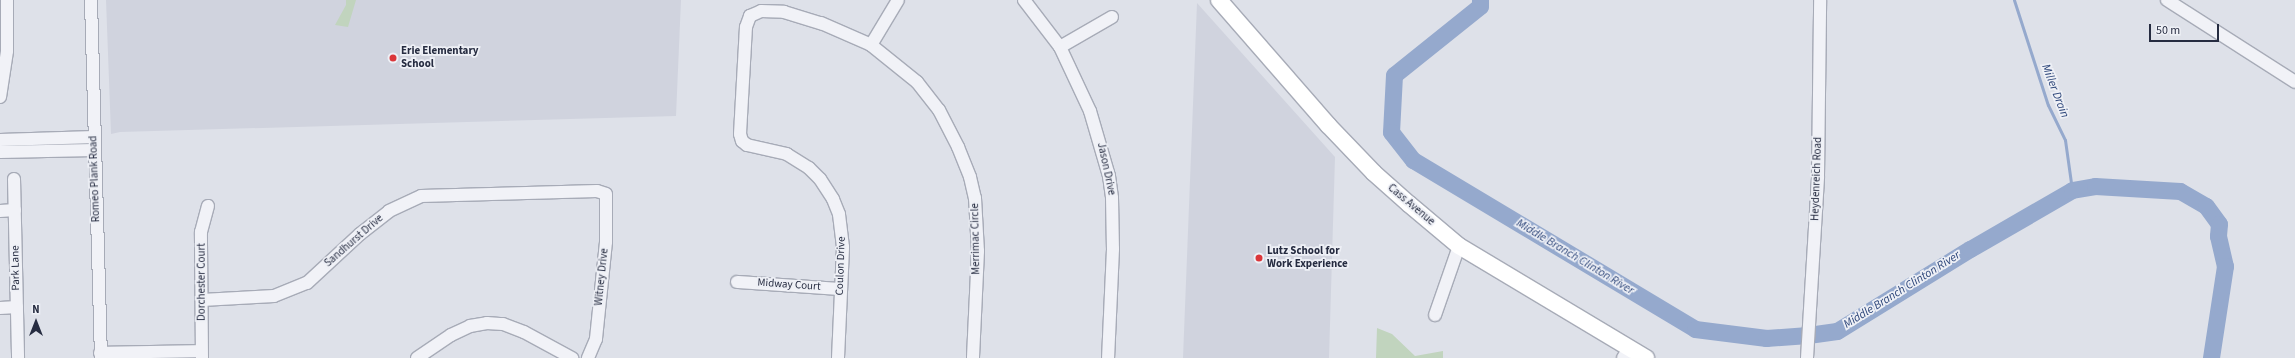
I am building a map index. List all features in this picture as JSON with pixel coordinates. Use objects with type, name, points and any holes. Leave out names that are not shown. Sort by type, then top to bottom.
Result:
[{"type":"main road","name":"Cass Avenue","points":[[1219,0],[1303,97],[1374,173],[1460,246],[1635,355]]},
{"type":"street","points":[[0,97],[7,51],[7,0]]},
{"type":"street","name":"Romeo Plank Road","points":[[91,0],[100,356]]},
{"type":"street","points":[[871,45],[898,0]]},
{"type":"street","name":"Jason Drive","points":[[1024,0],[1060,47],[1090,111],[1100,142],[1111,187],[1113,249],[1108,358]]},
{"type":"street","name":"Heydenreich Road","points":[[1808,354],[1818,176],[1820,0]]},
{"type":"street","points":[[2167,0],[2295,82]]},
{"type":"street","name":"Merrimac Circle","points":[[750,16],[762,11],[784,12],[837,28],[871,45],[902,69],[929,95],[948,126],[970,177],[975,198],[978,225],[973,358]]},
{"type":"street","name":"Coulon Drive","points":[[750,16],[746,27],[740,129],[742,141],[750,146],[774,150],[794,158],[809,168],[828,190],[839,214],[842,228],[838,358]]},
{"type":"street","points":[[1060,47],[1112,17]]},
{"type":"street","points":[[0,140],[94,137]]},
{"type":"street","points":[[27,139],[27,151]]},
{"type":"street","points":[[0,152],[94,150]]},
{"type":"street","name":"Park Lane","points":[[14,179],[18,358]]},
{"type":"street","name":"Sandhurst Drive","points":[[202,300],[274,296],[307,283],[360,234],[389,211],[421,196],[597,190],[606,194]]},
{"type":"street","name":"Witney Drive","points":[[588,358],[596,339],[606,242],[606,194]]},
{"type":"street","name":"Dorchester Court","points":[[202,355],[201,232],[208,206]]},
{"type":"street","points":[[0,211],[15,210]]},
{"type":"street","points":[[1436,315],[1460,246]]},
{"type":"street","name":"Midway Court","points":[[737,282],[840,289]]},
{"type":"street","points":[[0,308],[17,307]]},
{"type":"street","points":[[417,358],[451,335],[470,326],[487,323],[503,324],[524,332],[572,358]]},
{"type":"street","points":[[100,356],[202,355]]},
{"type":"shaded area","name":"Erie Elementary School","points":[[106,0],[681,0],[676,116],[120,132],[111,134]]},
{"type":"shaded area","name":"Lutz School for Work Experience","points":[[1197,3],[1335,157],[1329,358],[1183,358]]},
{"type":"green space","points":[[346,0],[356,0],[348,27],[335,25],[346,5]]},
{"type":"green space","points":[[1377,328],[1392,334],[1415,356],[1443,351],[1443,358],[1376,358]]},
{"type":"waterway","name":"Middle Branch Clinton River","points":[[1480,0],[1480,6],[1394,75],[1391,132],[1413,160],[1695,329],[1766,338],[1837,331],[1970,249],[2072,190],[2095,186],[2180,191],[2206,206],[2219,224],[2218,236],[2225,266],[2211,358]]},
{"type":"waterway","name":"Miller Drain","points":[[2014,0],[2048,105],[2065,140],[2072,190]]},
{"type":"place","name":"Erie Elementary School","points":[[393,58]]},
{"type":"place","name":"Lutz School for Work Experience","points":[[1259,258]]}]
